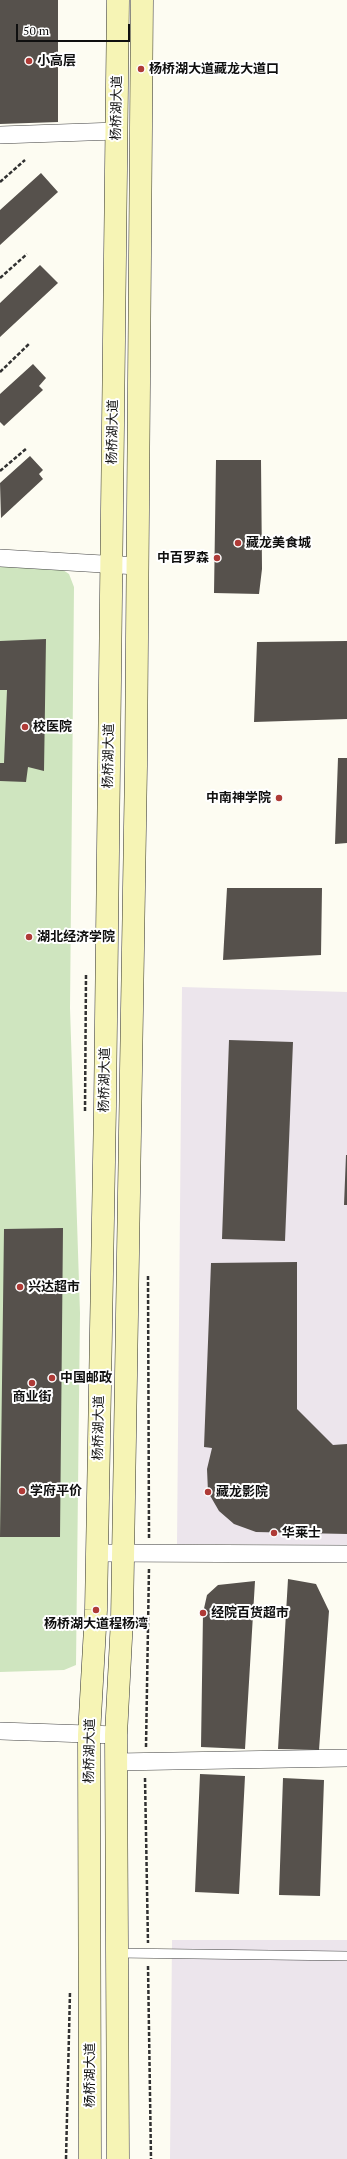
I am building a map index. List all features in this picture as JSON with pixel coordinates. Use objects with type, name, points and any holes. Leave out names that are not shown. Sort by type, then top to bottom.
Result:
[{"type":"main road","name":"杨桥湖大道","points":[[90,2159],[91,1933],[89,1734],[96,1610],[97,1553],[112,563],[118,0]]},
{"type":"main road","name":"杨桥湖大道","points":[[118,2159],[116,1735],[122,1619],[136,774],[142,0]]},
{"type":"street","points":[[0,135],[117,131]]},
{"type":"street","points":[[0,558],[112,563],[137,566]]},
{"type":"street","points":[[97,1553],[149,1551],[347,1554]]},
{"type":"street","points":[[0,1731],[116,1735]]},
{"type":"street","points":[[116,1762],[347,1758]]},
{"type":"lane","points":[[117,1953],[347,1956]]},
{"type":"path","points":[[0,182],[25,160]]},
{"type":"path","points":[[0,278],[27,254]]},
{"type":"path","points":[[0,372],[30,343]]},
{"type":"path","points":[[0,471],[28,448]]},
{"type":"path","points":[[148,1274],[149,1551],[146,1761],[151,2159]]},
{"type":"shaded area","points":[[182,987],[347,992],[347,1545],[177,1544]]},
{"type":"shaded area","points":[[172,1940],[347,1940],[347,2159],[170,2159]]},
{"type":"green space","points":[[48,565],[60,568],[69,574],[74,587],[70,1008],[80,1313],[76,1665],[64,1670],[0,1672],[0,567]]},
{"type":"building","name":"小高层","points":[[0,0],[58,0],[58,122],[0,124]]},
{"type":"building","points":[[41,173],[58,192],[0,245],[0,210]]},
{"type":"building","points":[[40,265],[58,283],[0,337],[0,303]]},
{"type":"building","points":[[33,364],[46,378],[39,386],[43,390],[4,426],[0,422],[0,394]]},
{"type":"building","points":[[30,456],[43,470],[39,474],[43,479],[1,518],[0,483]]},
{"type":"building","name":"藏龙美食城","points":[[216,460],[261,460],[262,569],[259,594],[214,593]]},
{"type":"building","name":"校医院","points":[[46,639],[44,771],[28,767],[26,782],[0,781],[0,763],[4,763],[7,690],[0,690],[0,641]]},
{"type":"building","points":[[347,641],[347,719],[254,722],[257,642]]},
{"type":"building","points":[[338,758],[347,758],[347,843],[335,844]]},
{"type":"building","points":[[227,888],[322,888],[321,955],[223,960]]},
{"type":"building","points":[[229,1040],[293,1042],[285,1241],[222,1239]]},
{"type":"building","points":[[346,1155],[347,1205],[344,1205]]},
{"type":"building","name":"商业街","points":[[63,1228],[60,1537],[0,1537],[4,1229]]},
{"type":"building","points":[[297,1262],[297,1409],[333,1445],[347,1444],[347,1534],[256,1532],[234,1524],[219,1511],[208,1492],[207,1469],[212,1448],[204,1447],[211,1263]]},
{"type":"building","points":[[288,1579],[316,1584],[329,1611],[319,1750],[278,1749]]},
{"type":"building","points":[[255,1581],[245,1749],[201,1747],[203,1613],[207,1595],[218,1585]]},
{"type":"building","points":[[200,1774],[245,1776],[239,1894],[195,1892]]},
{"type":"building","points":[[283,1778],[324,1780],[320,1896],[279,1895]]},
{"type":"place","name":"小高层","points":[[29,61]]},
{"type":"place","name":"杨桥湖大道藏龙大道口","points":[[141,69]]},
{"type":"place","name":"藏龙美食城","points":[[238,543]]},
{"type":"place","name":"中百罗森","points":[[217,558]]},
{"type":"place","name":"校医院","points":[[25,727]]},
{"type":"place","name":"中南神学院","points":[[279,798]]},
{"type":"place","name":"湖北经济学院","points":[[29,937]]},
{"type":"place","name":"兴达超市","points":[[20,1287]]},
{"type":"place","name":"中国邮政","points":[[52,1378]]},
{"type":"place","name":"商业街","points":[[32,1383]]},
{"type":"place","name":"学府平价","points":[[22,1491]]},
{"type":"place","name":"藏龙影院","points":[[208,1492]]},
{"type":"place","name":"华莱士","points":[[274,1533]]},
{"type":"place","name":"杨桥湖大道程杨湾","points":[[96,1610]]},
{"type":"place","name":"经院百货超市","points":[[203,1613]]}]
